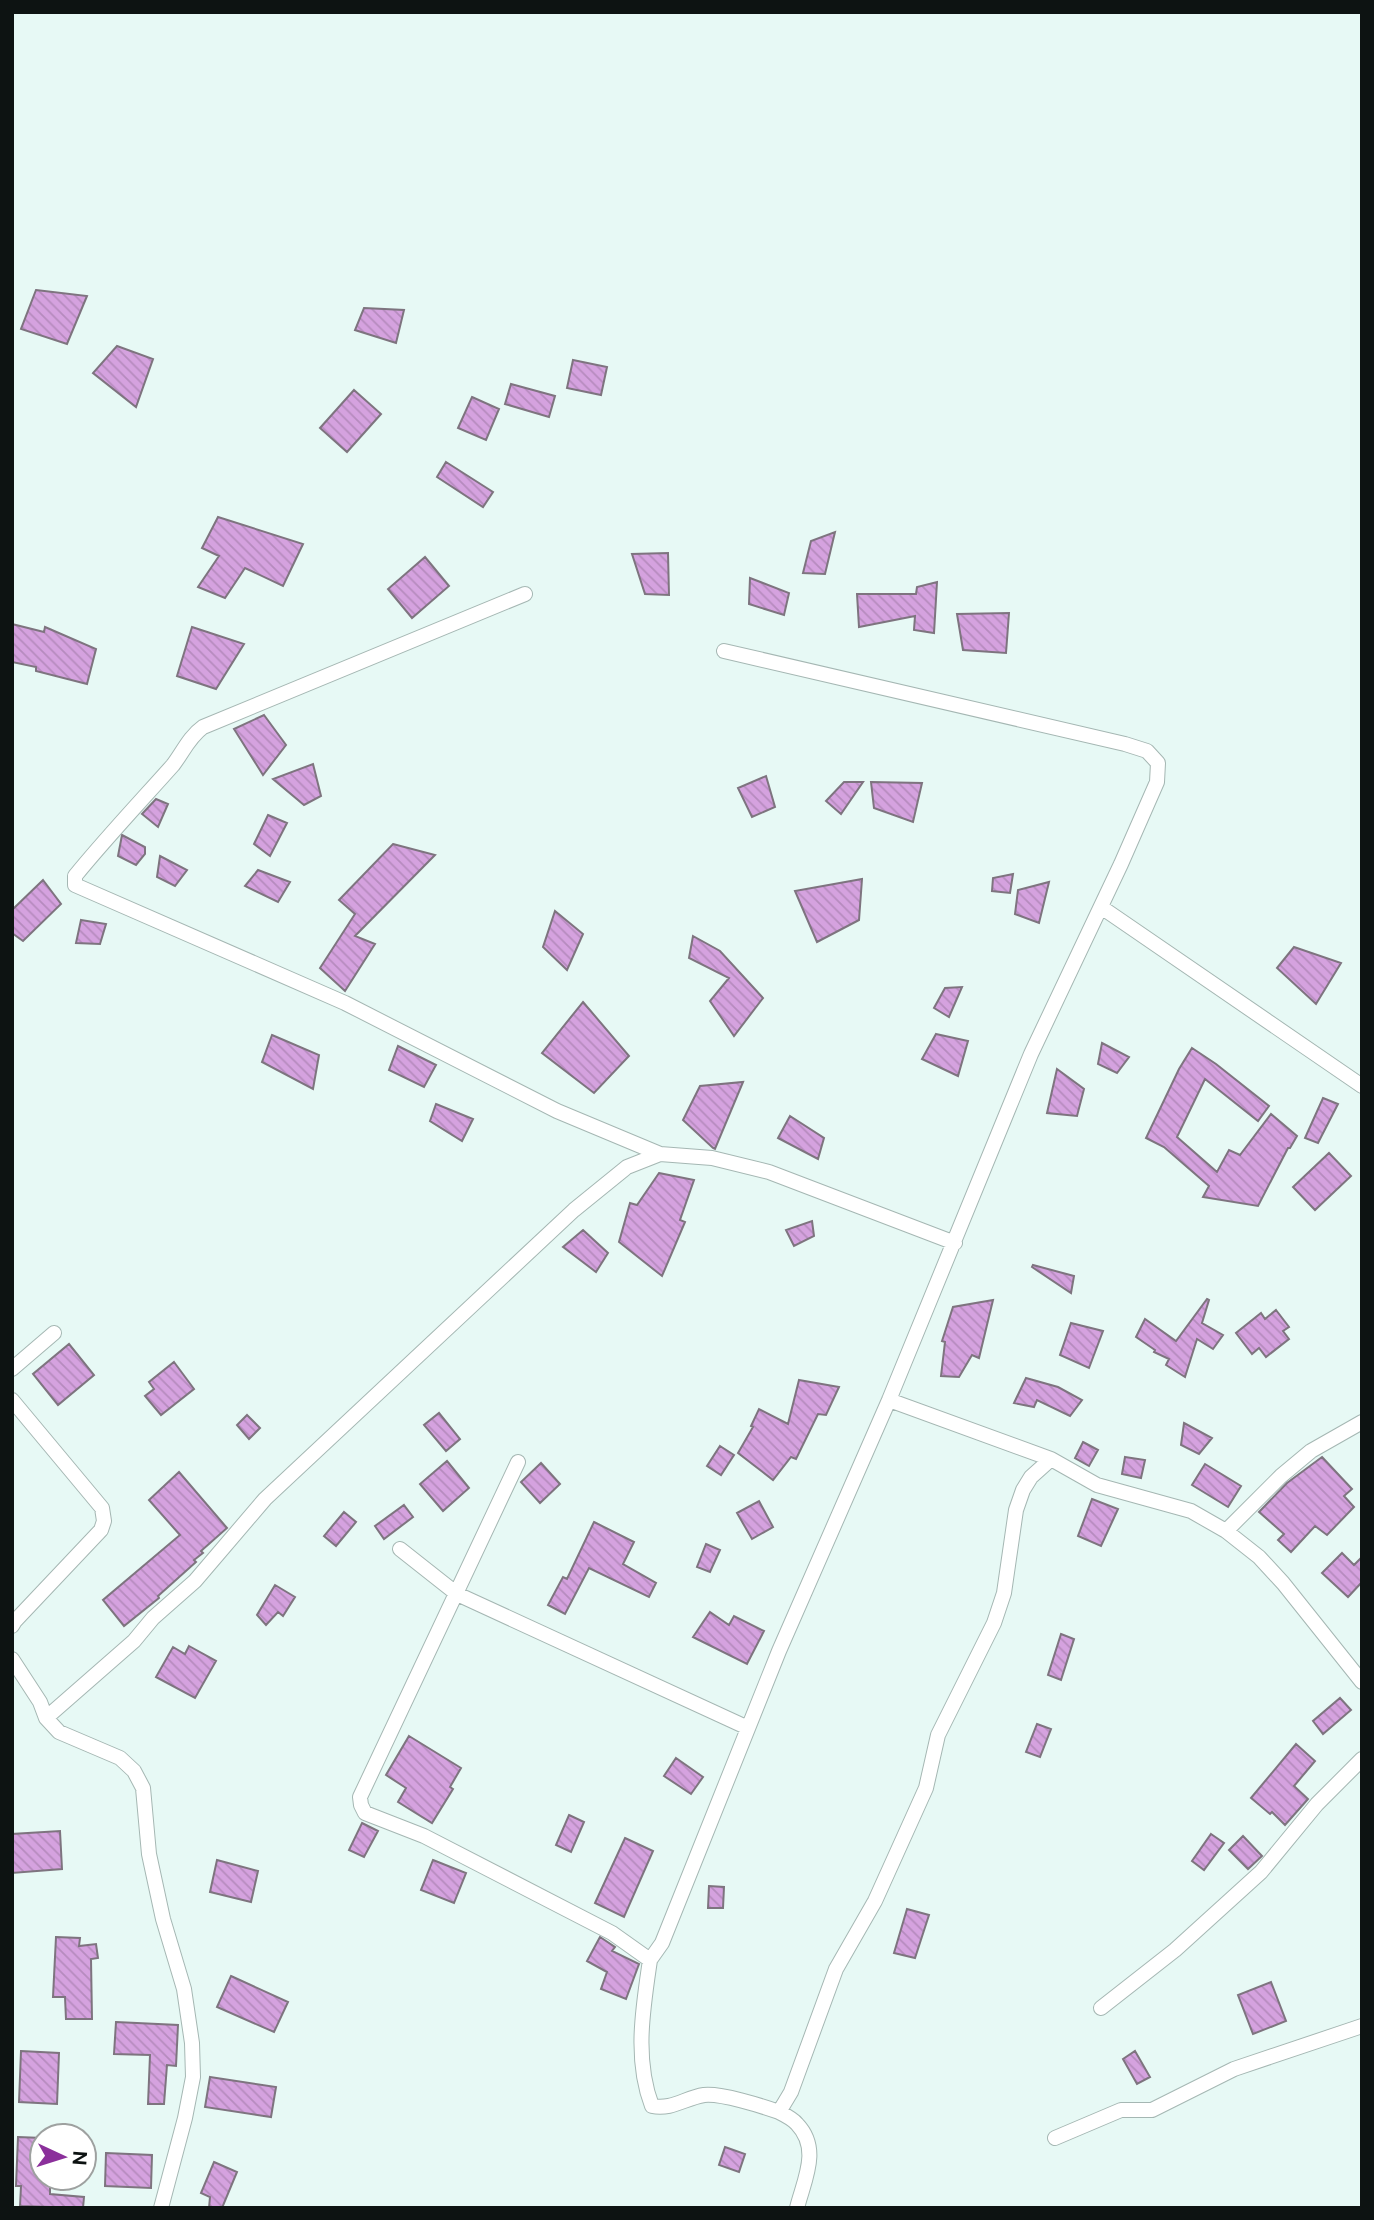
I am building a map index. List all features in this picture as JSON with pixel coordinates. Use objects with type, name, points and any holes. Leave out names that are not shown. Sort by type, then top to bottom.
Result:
[{"type":"street","points":[[525,593],[203,727],[75,876],[75,885],[345,1003],[557,1111],[660,1154],[712,1158],[769,1172],[956,1242]]},
{"type":"street","points":[[724,651],[1098,738],[1147,751],[1158,763],[1157,782],[1031,1054],[889,1401],[746,1727],[662,1943],[650,1960],[640,2031],[645,2090],[652,2106],[664,2108],[706,2094],[758,2104],[779,2112],[797,2124],[808,2142],[811,2160],[797,2208]]},
{"type":"street","points":[[1101,906],[1362,1086]]},
{"type":"street","points":[[46,1718],[134,1641],[153,1618],[195,1581],[265,1499],[574,1210],[627,1167],[660,1154]]},
{"type":"street","points":[[12,1369],[54,1334]]},
{"type":"street","points":[[12,1400],[102,1508],[104,1521],[101,1530],[12,1626]]},
{"type":"street","points":[[889,1401],[1051,1459],[1097,1485],[1191,1511],[1226,1531],[1259,1557],[1283,1583],[1362,1682]]},
{"type":"street","points":[[1226,1531],[1281,1476],[1311,1451],[1362,1422]]},
{"type":"street","points":[[779,2112],[792,2092],[819,2019],[827,1988],[876,1901],[926,1788],[939,1735],[994,1623],[1004,1593],[1016,1510],[1023,1490],[1031,1477],[1051,1459]]},
{"type":"street","points":[[518,1462],[360,1797],[360,1805],[365,1813],[424,1836],[612,1933],[650,1960]]},
{"type":"street","points":[[400,1549],[457,1594],[746,1727]]},
{"type":"street","points":[[12,1659],[40,1702],[46,1718],[59,1732],[120,1758],[135,1771],[143,1788],[149,1854],[163,1919],[184,1989],[192,2043],[193,2077],[161,2208]]},
{"type":"street","points":[[1101,2008],[1175,1950],[1261,1872],[1317,1804],[1362,1759]]},
{"type":"street","points":[[1055,2138],[1121,2110],[1152,2110],[1234,2070],[1362,2026]]},
{"type":"building","points":[[36,290],[87,296],[67,344],[21,329]]},
{"type":"building","points":[[364,308],[404,310],[396,343],[355,330]]},
{"type":"building","points":[[117,346],[153,359],[136,407],[93,373]]},
{"type":"building","points":[[573,360],[607,367],[601,395],[567,388]]},
{"type":"building","points":[[511,384],[555,396],[549,417],[505,404]]},
{"type":"building","points":[[354,390],[381,414],[347,452],[320,428]]},
{"type":"building","points":[[472,397],[499,409],[486,440],[458,428]]},
{"type":"building","points":[[446,462],[493,492],[483,507],[437,477]]},
{"type":"building","points":[[218,517],[303,544],[283,586],[245,568],[225,598],[198,587],[219,556],[202,548]]},
{"type":"building","points":[[835,532],[825,574],[803,573],[811,541]]},
{"type":"building","points":[[668,553],[669,595],[645,594],[632,554]]},
{"type":"building","points":[[425,557],[449,586],[412,618],[388,589]]},
{"type":"building","points":[[750,578],[789,593],[784,615],[749,604]]},
{"type":"building","points":[[937,582],[934,633],[914,630],[915,616],[859,627],[857,594],[916,594],[917,587]]},
{"type":"building","points":[[1009,613],[1006,653],[963,650],[957,614]]},
{"type":"building","points":[[12,624],[44,632],[45,627],[96,649],[87,684],[12,662]]},
{"type":"building","points":[[192,627],[244,644],[216,689],[177,676]]},
{"type":"building","points":[[264,715],[286,745],[263,775],[234,729]]},
{"type":"building","points":[[313,764],[321,796],[304,805],[273,779]]},
{"type":"building","points":[[766,776],[775,807],[752,817],[738,788]]},
{"type":"building","points":[[844,782],[863,782],[841,814],[826,801]]},
{"type":"building","points":[[871,782],[922,783],[913,822],[874,808]]},
{"type":"building","points":[[156,799],[168,804],[158,827],[142,814]]},
{"type":"building","points":[[268,815],[287,823],[270,856],[254,844]]},
{"type":"building","points":[[122,835],[145,847],[145,854],[136,865],[118,856]]},
{"type":"building","points":[[393,844],[435,855],[355,936],[375,944],[345,991],[320,968],[355,914],[339,900]]},
{"type":"building","points":[[160,856],[187,870],[175,886],[157,877]]},
{"type":"building","points":[[258,870],[290,882],[278,902],[245,886]]},
{"type":"building","points":[[1013,874],[1010,893],[992,891],[993,878]]},
{"type":"building","points":[[862,879],[859,920],[817,942],[795,891]]},
{"type":"building","points":[[43,880],[61,904],[23,941],[12,933],[12,910]]},
{"type":"building","points":[[1049,882],[1039,923],[1015,914],[1018,890]]},
{"type":"building","points":[[555,911],[583,934],[567,970],[543,947]]},
{"type":"building","points":[[81,920],[106,924],[100,944],[76,943]]},
{"type":"building","points":[[693,936],[720,951],[763,998],[734,1036],[710,1001],[729,978],[689,958]]},
{"type":"building","points":[[1294,947],[1341,963],[1316,1004],[1277,968]]},
{"type":"building","points":[[962,987],[949,1017],[934,1008],[945,988]]},
{"type":"building","points":[[583,1002],[629,1056],[594,1093],[542,1053]]},
{"type":"building","points":[[936,1034],[968,1041],[958,1076],[922,1059]]},
{"type":"building","points":[[272,1035],[319,1055],[313,1089],[262,1062]]},
{"type":"building","points":[[1102,1043],[1129,1057],[1117,1073],[1098,1064]]},
{"type":"building","points":[[398,1046],[436,1065],[424,1087],[389,1070]]},
{"type":"building","points":[[1192,1048],[1269,1106],[1258,1121],[1205,1079],[1177,1137],[1217,1172],[1229,1150],[1240,1155],[1271,1114],[1297,1136],[1258,1206],[1203,1197],[1209,1186],[1164,1147],[1146,1138]]},
{"type":"building","points":[[1057,1069],[1084,1089],[1077,1116],[1047,1113]]},
{"type":"building","points":[[743,1082],[715,1149],[683,1120],[700,1086]]},
{"type":"building","points":[[1323,1098],[1338,1104],[1318,1143],[1305,1138]]},
{"type":"building","points":[[436,1104],[473,1119],[462,1141],[430,1121]]},
{"type":"building","points":[[790,1116],[824,1138],[818,1159],[778,1138]]},
{"type":"building","points":[[1329,1153],[1351,1176],[1315,1210],[1293,1187]]},
{"type":"building","points":[[659,1173],[694,1180],[680,1220],[685,1222],[662,1276],[619,1242],[630,1203],[637,1205]]},
{"type":"building","points":[[812,1221],[814,1236],[794,1246],[786,1230]]},
{"type":"building","points":[[583,1230],[608,1253],[596,1272],[563,1247]]},
{"type":"building","points":[[1033,1265],[1074,1276],[1071,1293],[1032,1267]]},
{"type":"building","points":[[1207,1299],[1209,1300],[1202,1323],[1223,1335],[1213,1349],[1197,1339],[1185,1377],[1166,1365],[1169,1359],[1154,1352],[1155,1350],[1136,1337],[1145,1319],[1176,1341]]},
{"type":"building","points":[[993,1300],[979,1358],[972,1355],[959,1377],[941,1376],[945,1342],[942,1341],[953,1307]]},
{"type":"building","points":[[1276,1310],[1289,1327],[1283,1331],[1289,1339],[1266,1357],[1259,1348],[1252,1354],[1236,1333],[1261,1313],[1265,1319]]},
{"type":"building","points":[[1071,1323],[1103,1331],[1089,1368],[1060,1355]]},
{"type":"building","points":[[69,1344],[94,1375],[58,1405],[33,1374]]},
{"type":"building","points":[[174,1362],[194,1389],[161,1415],[145,1396],[154,1389],[149,1382]]},
{"type":"building","points":[[1026,1378],[1058,1387],[1082,1400],[1070,1416],[1037,1400],[1034,1407],[1014,1403]]},
{"type":"building","points":[[799,1380],[839,1387],[826,1415],[818,1414],[796,1459],[791,1457],[773,1480],[738,1453],[753,1427],[751,1426],[759,1409],[788,1424]]},
{"type":"building","points":[[439,1413],[460,1439],[446,1451],[424,1425]]},
{"type":"building","points":[[247,1415],[260,1428],[249,1439],[237,1425]]},
{"type":"building","points":[[1184,1423],[1212,1438],[1199,1454],[1181,1445]]},
{"type":"building","points":[[1083,1442],[1098,1450],[1089,1466],[1075,1458]]},
{"type":"building","points":[[720,1446],[734,1455],[721,1475],[707,1466]]},
{"type":"building","points":[[1125,1457],[1145,1460],[1141,1478],[1122,1474]]},
{"type":"building","points":[[1322,1457],[1352,1489],[1344,1496],[1354,1507],[1327,1535],[1315,1526],[1291,1552],[1278,1540],[1284,1534],[1259,1512],[1287,1483]]},
{"type":"building","points":[[447,1461],[469,1488],[443,1511],[420,1484]]},
{"type":"building","points":[[541,1463],[560,1484],[540,1503],[521,1482]]},
{"type":"building","points":[[1205,1464],[1241,1486],[1228,1507],[1192,1485]]},
{"type":"building","points":[[179,1472],[227,1528],[201,1551],[203,1553],[194,1560],[196,1562],[158,1596],[159,1598],[124,1626],[103,1600],[180,1535],[149,1500]]},
{"type":"building","points":[[1092,1499],[1118,1509],[1101,1546],[1078,1536]]},
{"type":"building","points":[[759,1501],[773,1527],[752,1539],[737,1513]]},
{"type":"building","points":[[404,1505],[413,1517],[384,1539],[375,1526]]},
{"type":"building","points":[[344,1512],[356,1522],[336,1546],[324,1536]]},
{"type":"building","points":[[594,1522],[634,1542],[623,1564],[656,1583],[649,1597],[589,1568],[565,1614],[548,1605],[563,1577],[567,1579]]},
{"type":"building","points":[[706,1544],[720,1550],[710,1572],[697,1567]]},
{"type":"building","points":[[1342,1553],[1354,1565],[1362,1557],[1362,1582],[1348,1597],[1322,1573]]},
{"type":"building","points":[[275,1585],[295,1597],[283,1616],[278,1612],[266,1625],[257,1615]]},
{"type":"building","points":[[710,1612],[729,1625],[734,1616],[764,1631],[747,1664],[693,1637]]},
{"type":"building","points":[[1061,1634],[1074,1639],[1061,1680],[1048,1675]]},
{"type":"building","points":[[189,1646],[216,1661],[195,1698],[156,1677],[173,1647],[185,1654]]},
{"type":"building","points":[[1340,1698],[1351,1710],[1323,1734],[1313,1721]]},
{"type":"building","points":[[1037,1724],[1051,1729],[1040,1757],[1026,1752]]},
{"type":"building","points":[[409,1736],[461,1768],[450,1787],[453,1789],[432,1823],[398,1802],[406,1788],[386,1775]]},
{"type":"building","points":[[1296,1744],[1315,1761],[1294,1786],[1308,1799],[1285,1825],[1251,1798]]},
{"type":"building","points":[[676,1758],[703,1777],[691,1794],[664,1776]]},
{"type":"building","points":[[569,1815],[584,1822],[571,1852],[556,1845]]},
{"type":"building","points":[[362,1823],[378,1831],[364,1857],[349,1850]]},
{"type":"building","points":[[60,1831],[62,1869],[12,1873],[12,1834]]},
{"type":"building","points":[[1211,1834],[1224,1843],[1204,1870],[1192,1861]]},
{"type":"building","points":[[1243,1836],[1262,1856],[1248,1869],[1229,1850]]},
{"type":"building","points":[[625,1838],[653,1851],[624,1917],[595,1903]]},
{"type":"building","points":[[217,1860],[258,1871],[251,1902],[210,1892]]},
{"type":"building","points":[[433,1860],[466,1873],[454,1903],[421,1890]]},
{"type":"building","points":[[709,1886],[724,1887],[723,1908],[708,1908]]},
{"type":"building","points":[[907,1909],[929,1915],[915,1958],[894,1953]]},
{"type":"building","points":[[56,1937],[80,1938],[79,1946],[96,1944],[98,1958],[91,1959],[92,2019],[66,2019],[65,1997],[53,1997]]},
{"type":"building","points":[[600,1937],[615,1947],[612,1951],[639,1964],[626,1999],[601,1989],[607,1972],[587,1961]]},
{"type":"building","points":[[231,1976],[288,2002],[274,2032],[217,2007]]},
{"type":"building","points":[[1271,1982],[1286,2021],[1253,2034],[1238,1995]]},
{"type":"building","points":[[116,2022],[178,2025],[176,2066],[167,2065],[164,2104],[148,2104],[150,2055],[114,2054]]},
{"type":"building","points":[[21,2051],[59,2053],[57,2104],[19,2102]]},
{"type":"building","points":[[1135,2051],[1150,2077],[1137,2084],[1123,2059]]},
{"type":"building","points":[[210,2077],[276,2087],[271,2117],[205,2107]]},
{"type":"building","points":[[18,2137],[28,2137],[28,2192],[84,2197],[83,2208],[20,2206],[21,2186],[16,2186]]},
{"type":"building","points":[[725,2147],[745,2154],[739,2172],[719,2165]]},
{"type":"building","points":[[106,2153],[152,2155],[151,2188],[105,2186]]},
{"type":"building","points":[[214,2162],[237,2172],[222,2208],[209,2208],[210,2197],[201,2193]]}]
